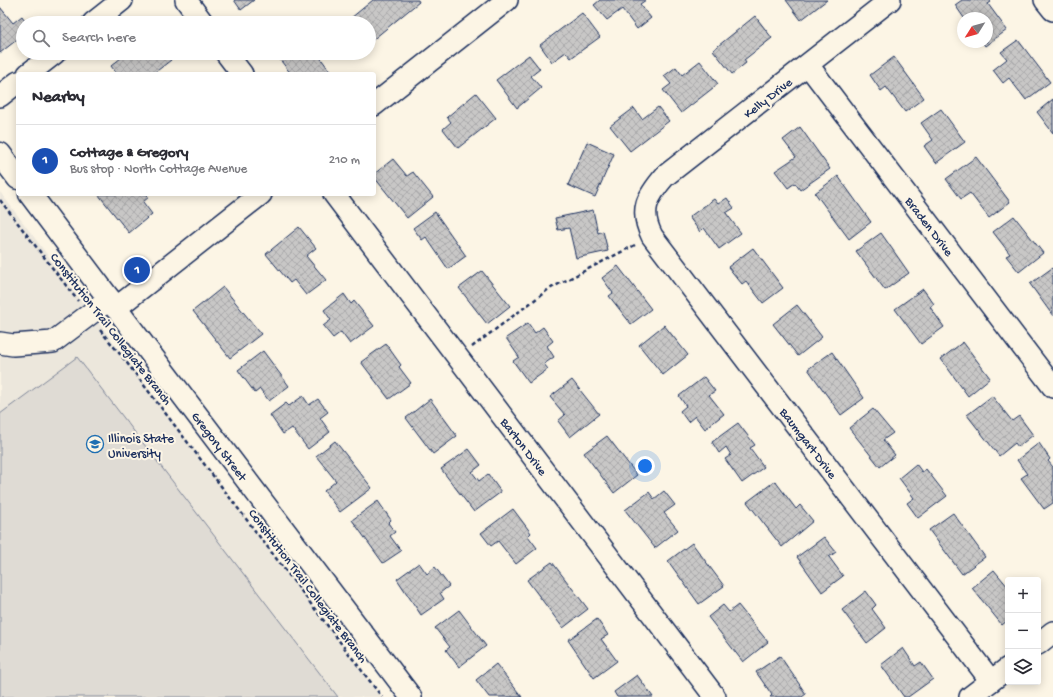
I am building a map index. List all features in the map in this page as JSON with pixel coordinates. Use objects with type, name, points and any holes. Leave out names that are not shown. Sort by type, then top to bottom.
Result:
[{"type":"main road","points":[[0,154],[16,175]]},
{"type":"main road","name":"Gregory Street","points":[[32,196],[113,303]]},
{"type":"street","points":[[102,16],[122,0]]},
{"type":"street","points":[[186,0],[198,16]]},
{"type":"street","points":[[376,103],[507,0]]},
{"type":"street","name":"Kelly Drive","points":[[648,197],[665,176],[890,0]]},
{"type":"street","points":[[1045,0],[1053,10]]},
{"type":"street","points":[[31,72],[46,60]]},
{"type":"street","points":[[231,60],[240,72]]},
{"type":"street","name":"Braden Drive","points":[[808,64],[1053,387]]},
{"type":"street","points":[[0,96],[16,84]]},
{"type":"street","points":[[0,343],[12,345],[53,342],[88,315],[113,303],[257,196]]},
{"type":"street","name":"Barton Drive","points":[[336,196],[715,697]]},
{"type":"street","name":"Baumgart Drive","points":[[648,197],[645,210],[646,224],[652,236],[991,681]]},
{"type":"street","name":"Gregory Street","points":[[113,303],[411,697]]},
{"type":"street","points":[[1041,642],[1053,632]]},
{"type":"street","points":[[970,697],[1005,670]]},
{"type":"path","name":"Constitution Trail Collegiate Branch","points":[[0,200],[88,315],[129,365],[382,697]]},
{"type":"path","points":[[458,358],[549,290],[652,236]]},
{"type":"shaded area","name":"Illinois State University","points":[[0,192],[381,697],[0,697]]},
{"type":"shaded area","name":"Illinois State University","points":[[77,357],[338,697],[0,697],[0,414]]},
{"type":"building","points":[[234,0],[254,0],[241,10]]},
{"type":"building","points":[[373,0],[418,0],[419,2],[376,37],[376,16],[353,16]]},
{"type":"building","points":[[600,0],[646,0],[640,4],[651,18],[637,29],[622,9],[607,20],[594,5]]},
{"type":"building","points":[[786,0],[827,0],[801,20]]},
{"type":"building","points":[[962,0],[989,0],[991,2],[988,4],[1007,30],[993,40],[993,12],[960,12],[955,5]]},
{"type":"building","points":[[0,7],[13,23],[16,21],[16,40],[0,53]]},
{"type":"building","points":[[582,13],[600,37],[571,58],[566,52],[552,62],[540,45]]},
{"type":"building","points":[[755,16],[772,38],[744,60],[746,63],[732,74],[713,50]]},
{"type":"building","points":[[1018,40],[1050,82],[1026,100],[1009,78],[1003,83],[993,70],[1007,59],[1001,52]]},
{"type":"building","points":[[529,55],[540,69],[531,76],[541,88],[517,108],[496,80]]},
{"type":"building","points":[[894,57],[924,98],[905,112],[886,87],[881,91],[870,75]]},
{"type":"building","points":[[118,60],[171,60],[156,72],[116,72],[111,66]]},
{"type":"building","points":[[280,60],[322,60],[331,72],[289,72]]},
{"type":"building","points":[[700,61],[718,84],[681,113],[663,90],[671,84],[664,76],[676,67],[682,75]]},
{"type":"building","points":[[476,93],[496,118],[458,148],[443,129],[451,122],[447,117]]},
{"type":"building","points":[[1053,99],[1053,133],[1037,112]]},
{"type":"building","points":[[658,107],[669,121],[630,151],[610,126],[634,108],[642,119]]},
{"type":"building","points":[[941,109],[965,142],[936,163],[924,146],[933,140],[921,123]]},
{"type":"building","points":[[800,127],[830,169],[800,190],[795,183],[788,188],[775,171],[796,157],[783,140]]},
{"type":"building","points":[[587,142],[614,154],[595,197],[568,185]]},
{"type":"building","points":[[976,157],[1010,202],[989,218],[970,193],[961,199],[946,179]]},
{"type":"building","points":[[393,159],[407,176],[413,172],[433,197],[407,218],[376,179],[376,172]]},
{"type":"building","points":[[838,176],[871,222],[849,239],[815,193]]},
{"type":"building","points":[[100,196],[149,197],[143,202],[152,214],[129,233]]},
{"type":"building","points":[[727,198],[734,208],[726,213],[741,233],[719,249],[704,228],[700,232],[689,217],[714,199],[718,204]]},
{"type":"building","points":[[593,210],[598,233],[603,231],[608,251],[576,258],[569,228],[558,230],[555,218]]},
{"type":"building","points":[[435,212],[466,256],[448,269],[426,237],[422,240],[413,228]]},
{"type":"building","points":[[1014,216],[1043,253],[1019,272],[1006,256],[1010,254],[993,232]]},
{"type":"building","points":[[299,227],[316,248],[306,256],[326,280],[306,295],[294,280],[290,283],[266,254]]},
{"type":"building","points":[[881,233],[909,273],[885,290],[856,251]]},
{"type":"building","points":[[753,248],[783,288],[763,303],[746,281],[742,284],[728,267]]},
{"type":"building","points":[[618,266],[651,309],[631,324],[609,296],[613,293],[602,278]]},
{"type":"building","points":[[1052,268],[1053,269],[1053,316],[1030,284]]},
{"type":"building","points":[[482,271],[510,306],[487,324],[459,288]]},
{"type":"building","points":[[223,287],[261,334],[230,358],[193,311]]},
{"type":"building","points":[[923,289],[934,304],[930,307],[944,327],[921,344],[895,309]]},
{"type":"building","points":[[344,294],[351,304],[354,301],[374,326],[350,344],[341,332],[333,338],[323,326],[331,320],[324,310]]},
{"type":"building","points":[[797,305],[822,337],[798,356],[773,324]]},
{"type":"building","points":[[528,323],[535,333],[543,327],[553,341],[547,346],[554,357],[544,364],[548,369],[529,383],[513,361],[519,357],[506,338]]},
{"type":"building","points":[[664,325],[688,355],[663,375],[639,345]]},
{"type":"building","points":[[963,342],[990,378],[968,396],[941,359]]},
{"type":"building","points":[[386,344],[401,365],[399,367],[411,383],[389,399],[361,362]]},
{"type":"building","points":[[263,351],[289,386],[269,401],[260,389],[255,393],[238,370]]},
{"type":"building","points":[[832,352],[864,398],[841,415],[808,369]]},
{"type":"building","points":[[704,377],[715,391],[709,395],[724,414],[705,429],[695,416],[688,422],[680,411],[686,406],[679,396]]},
{"type":"building","points":[[572,380],[599,414],[570,437],[558,421],[565,415],[550,397]]},
{"type":"building","points":[[303,396],[309,405],[318,399],[328,412],[320,418],[330,432],[308,449],[292,428],[283,434],[270,415],[286,403],[289,406]]},
{"type":"building","points":[[992,396],[1012,421],[1019,416],[1033,435],[1018,447],[1015,443],[999,456],[967,415]]},
{"type":"building","points":[[430,399],[457,436],[433,454],[406,418]]},
{"type":"building","points":[[873,409],[893,433],[883,440],[895,455],[880,467],[849,428]]},
{"type":"building","points":[[738,423],[755,445],[750,448],[764,467],[742,483],[725,459],[731,455],[726,447],[719,453],[712,442]]},
{"type":"building","points":[[607,436],[637,475],[614,493],[584,453]]},
{"type":"building","points":[[335,441],[372,488],[340,512],[324,491],[336,481],[316,456]]},
{"type":"building","points":[[1039,443],[1050,459],[1048,461],[1053,467],[1053,503],[1044,509],[1021,478],[1027,474],[1017,460]]},
{"type":"building","points":[[469,449],[481,465],[472,472],[479,481],[488,474],[501,492],[474,512],[441,469]]},
{"type":"building","points":[[916,464],[922,472],[926,469],[947,496],[918,518],[907,503],[914,498],[899,478]]},
{"type":"building","points":[[775,481],[796,509],[800,505],[813,521],[782,547],[747,502]]},
{"type":"building","points":[[664,491],[675,505],[664,513],[678,530],[655,548],[625,510],[649,492],[654,499]]},
{"type":"building","points":[[378,501],[391,520],[388,523],[395,532],[390,536],[401,551],[383,563],[352,520]]},
{"type":"building","points":[[513,509],[531,533],[528,536],[537,548],[516,564],[498,541],[491,546],[481,533]]},
{"type":"building","points":[[953,513],[985,557],[962,574],[929,530]]},
{"type":"building","points":[[824,537],[836,552],[829,557],[843,576],[822,592],[797,557]]},
{"type":"building","points":[[692,543],[724,586],[699,604],[668,561]]},
{"type":"building","points":[[552,562],[588,609],[563,628],[527,580]]},
{"type":"building","points":[[419,563],[427,574],[435,567],[449,586],[440,593],[444,599],[421,615],[397,579]]},
{"type":"building","points":[[994,570],[1005,583],[1005,622],[1002,625],[972,588]]},
{"type":"building","points":[[866,591],[876,605],[872,609],[886,628],[867,643],[842,610]]},
{"type":"building","points":[[723,605],[729,612],[738,605],[768,642],[743,662],[708,617]]},
{"type":"building","points":[[459,610],[486,646],[459,667],[446,650],[450,647],[435,628]]},
{"type":"building","points":[[597,619],[608,635],[601,639],[617,661],[594,678],[568,640]]},
{"type":"building","points":[[903,648],[915,666],[921,662],[933,679],[908,697],[904,697],[881,665]]},
{"type":"building","points":[[780,656],[806,694],[802,697],[770,697],[772,695],[756,672]]},
{"type":"building","points":[[496,664],[522,697],[489,697],[476,680]]},
{"type":"building","points":[[637,675],[653,697],[617,697],[614,692]]},
{"type":"place","name":"Cottage & Gregory","points":[[137,270]]},
{"type":"place","name":"Illinois State University","points":[[95,444]]}]
